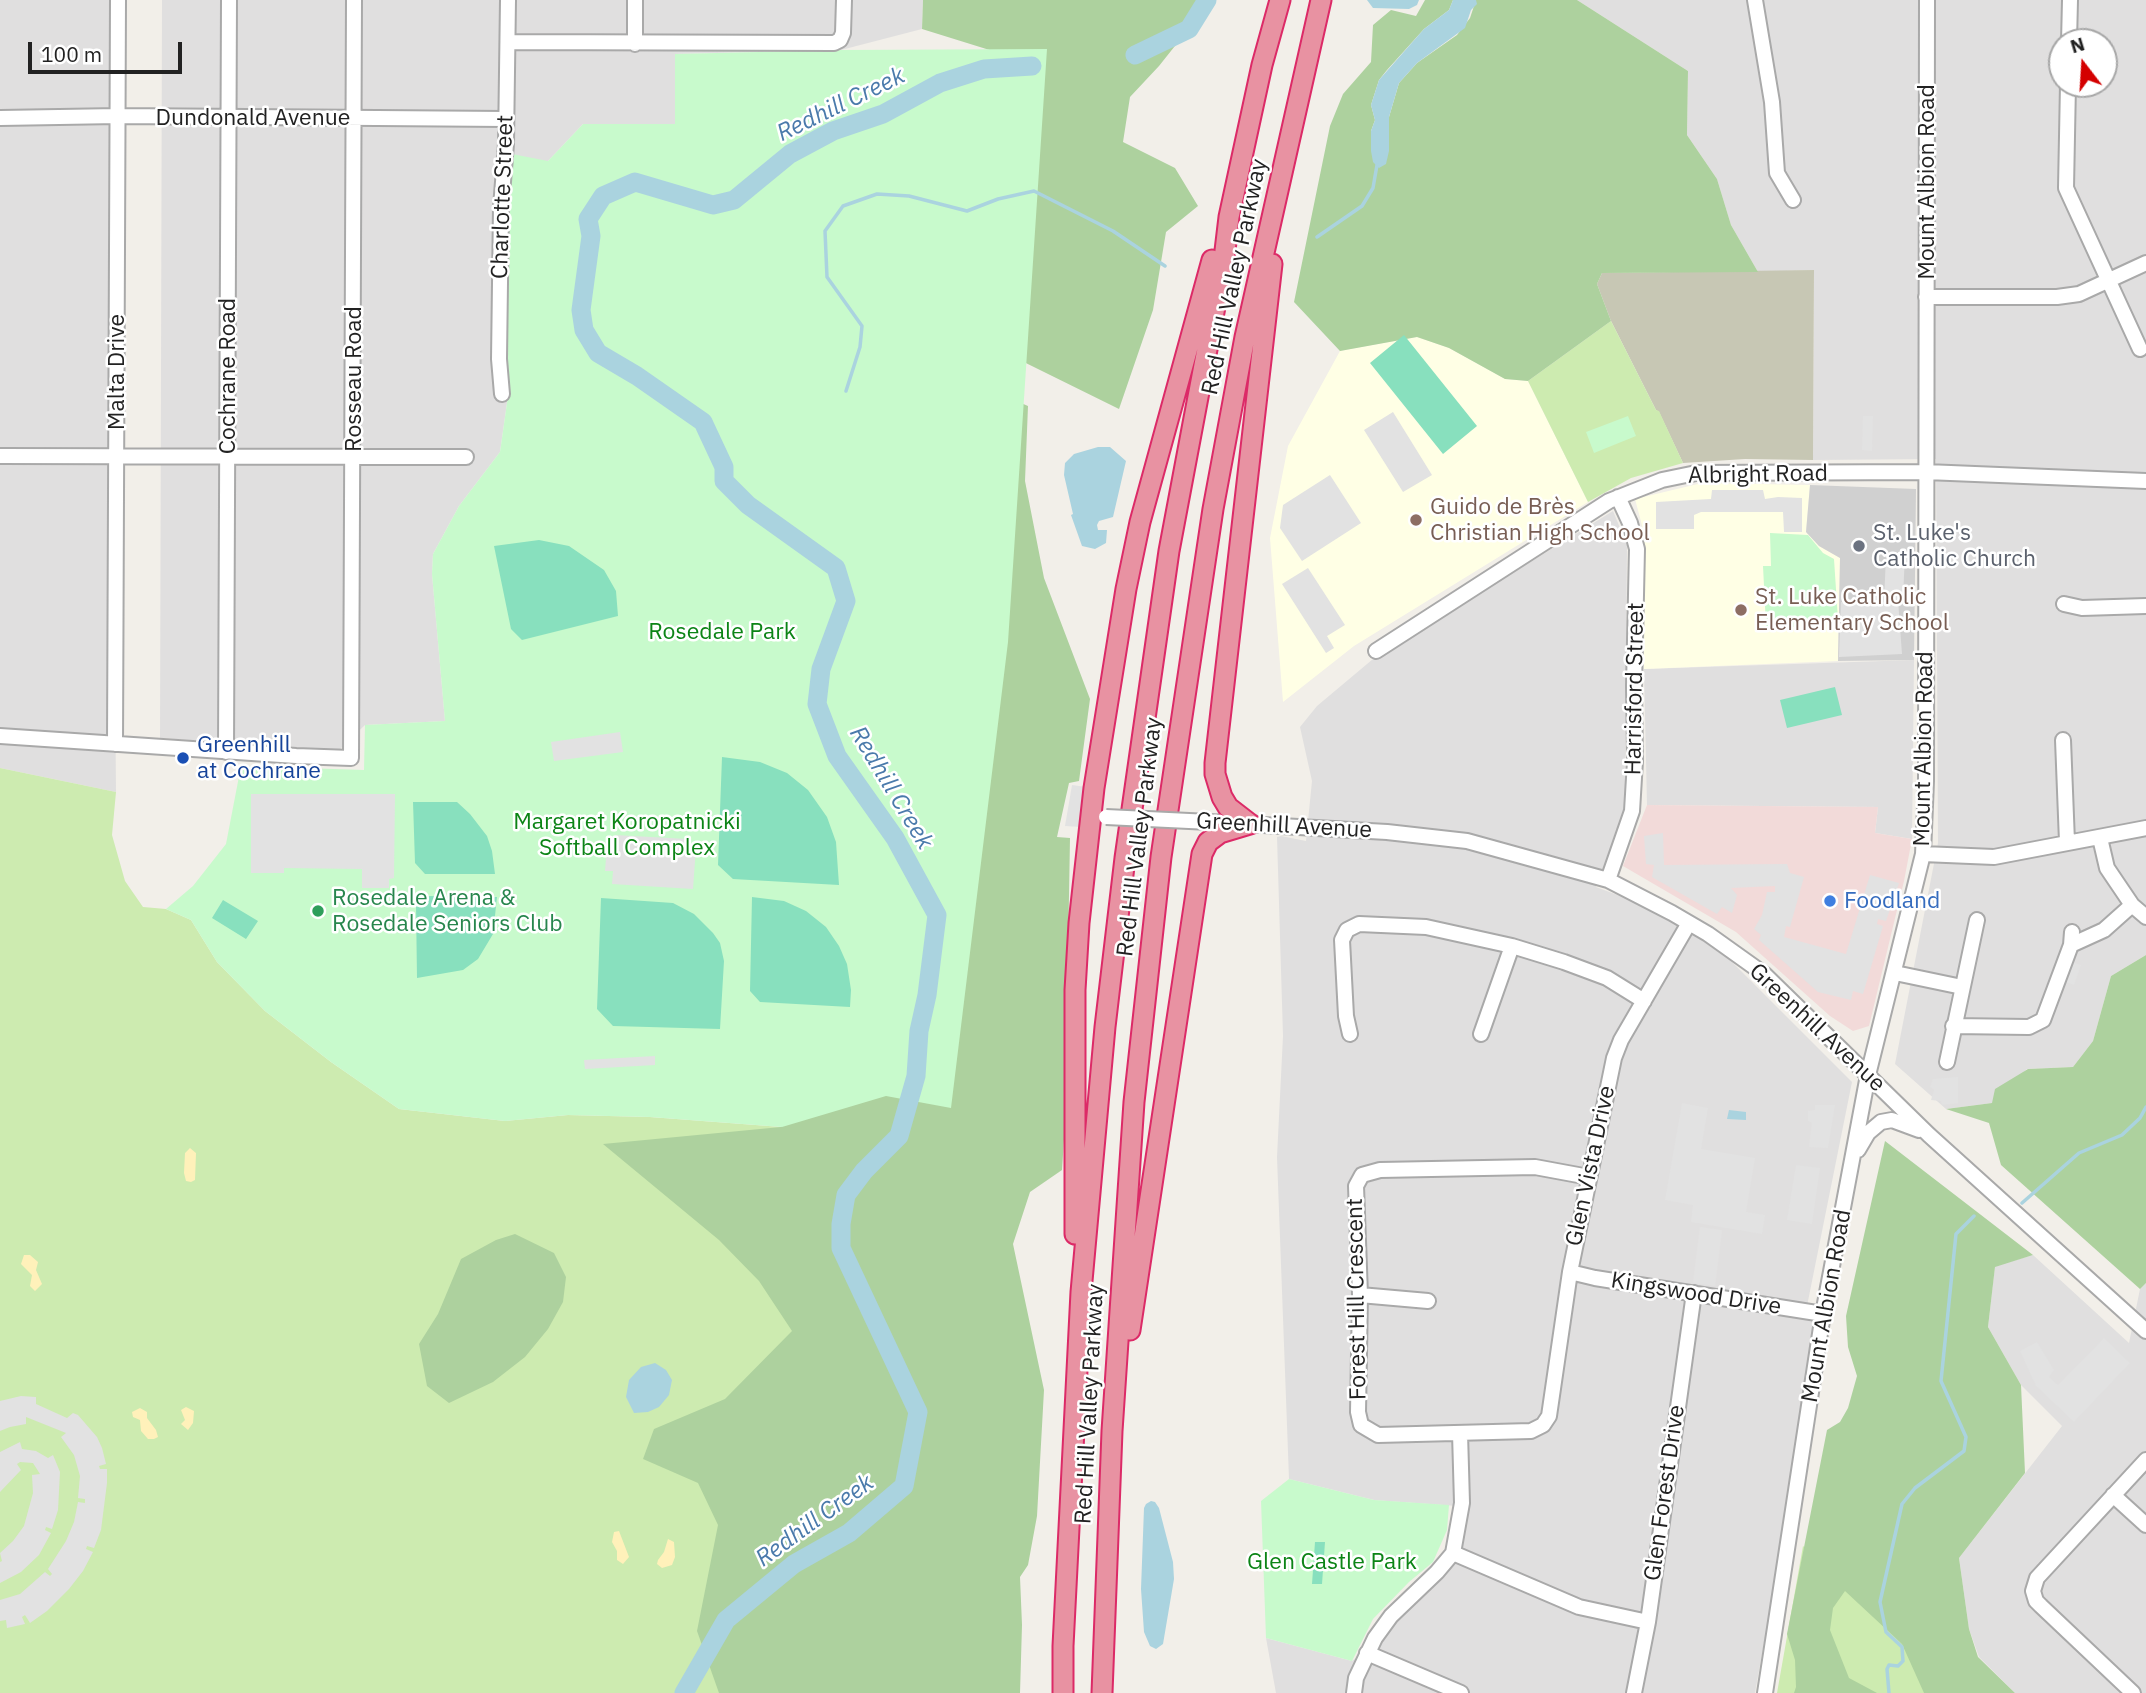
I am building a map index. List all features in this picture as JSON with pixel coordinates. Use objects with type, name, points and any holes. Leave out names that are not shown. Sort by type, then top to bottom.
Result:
[{"type":"highway","name":"Red Hill Valley Parkway","points":[[1063,1693],[1063,1646],[1081,1292],[1105,1027],[1146,703],[1169,551],[1224,259],[1229,217],[1262,65],[1280,0]]},
{"type":"highway","name":"Red Hill Valley Parkway","points":[[1102,1693],[1112,1431],[1134,1102],[1161,857],[1213,509],[1245,337],[1321,0]]},
{"type":"highway","points":[[1250,824],[1228,807],[1222,797],[1215,764],[1266,327],[1279,181]]},
{"type":"highway","points":[[1081,1292],[1075,1242],[1075,990],[1079,923],[1098,816],[1102,730],[1140,522],[1213,258],[1229,217]]},
{"type":"highway","points":[[1112,1431],[1122,1398],[1127,1345],[1202,854],[1208,842],[1220,833],[1250,824]]},
{"type":"street","name":"Malta Drive","points":[[115,744],[118,0]]},
{"type":"street","name":"Cochrane Road","points":[[226,752],[229,0]]},
{"type":"street","name":"Rosseau Road","points":[[226,752],[351,758],[354,0]]},
{"type":"street","name":"Charlotte Street","points":[[502,394],[499,359],[501,207],[508,0]]},
{"type":"street","points":[[635,0],[635,44]]},
{"type":"street","points":[[508,43],[834,43],[841,40],[843,33],[844,0]]},
{"type":"street","points":[[1755,0],[1772,102],[1777,173],[1793,200]]},
{"type":"street","name":"Mount Albion Road","points":[[1765,1693],[1823,1314],[1868,1075],[1923,854],[1926,781],[1927,0]]},
{"type":"street","points":[[2069,28],[2070,0]]},
{"type":"street","points":[[2068,98],[2066,188],[2140,349]]},
{"type":"street","name":"Dundonald Avenue","points":[[0,118],[118,116],[229,119],[506,119]]},
{"type":"street","points":[[1926,297],[2057,297],[2079,294],[2146,263]]},
{"type":"street","points":[[0,456],[466,457]]},
{"type":"street","name":"Albright Road","points":[[1376,651],[1618,496],[1662,480],[1696,474],[1926,472],[2146,481]]},
{"type":"street","name":"Harrisford Street","points":[[1608,880],[1632,811],[1635,761],[1637,549],[1630,523],[1618,496]]},
{"type":"street","points":[[2064,604],[2082,608],[2146,606]]},
{"type":"street","points":[[0,736],[226,752]]},
{"type":"street","points":[[2063,740],[2067,842]]},
{"type":"street","name":"Greenhill Avenue","points":[[1098,816],[1387,832],[1467,841],[1608,880],[1708,934],[1764,974],[1929,1135],[2146,1331]]},
{"type":"street","points":[[1923,854],[1994,857],[2146,828]]},
{"type":"street","points":[[2100,838],[2107,868],[2132,905],[2146,918]]},
{"type":"street","points":[[1953,1026],[2029,1027],[2043,1020],[2072,939],[2104,930],[2132,905]]},
{"type":"street","points":[[1947,1062],[1977,920]]},
{"type":"street","points":[[1350,1034],[1346,1016],[1342,940],[1347,930],[1359,923],[1426,927],[1511,946],[1606,978],[1644,1000]]},
{"type":"street","name":"Glen Vista Drive","points":[[1543,1425],[1549,1416],[1570,1272],[1614,1058],[1621,1040],[1689,923]]},
{"type":"street","points":[[1481,1034],[1511,946]]},
{"type":"street","points":[[1895,973],[1962,987]]},
{"type":"street","points":[[1853,1157],[1868,1133],[1881,1122],[1892,1120],[1929,1135]]},
{"type":"street","name":"Forest Hill Crescent","points":[[1543,1425],[1531,1431],[1378,1435],[1361,1425],[1358,1412],[1360,1295],[1356,1186],[1363,1175],[1380,1170],[1535,1167],[1588,1177]]},
{"type":"street","name":"Kingswood Drive","points":[[1570,1272],[1823,1314]]},
{"type":"street","name":"Glen Forest Drive","points":[[1634,1693],[1648,1622],[1694,1293]]},
{"type":"street","points":[[1360,1295],[1428,1301]]},
{"type":"street","points":[[1354,1693],[1356,1678],[1367,1653],[1391,1616],[1453,1553],[1462,1503],[1460,1433]]},
{"type":"street","points":[[2133,1693],[2038,1604],[2033,1591],[2038,1578],[2146,1460]]},
{"type":"street","points":[[2113,1495],[2146,1525]]},
{"type":"street","points":[[1453,1553],[1579,1607],[1648,1622]]},
{"type":"street","points":[[1367,1653],[1461,1693]]},
{"type":"shaded area","points":[[0,0],[109,0],[116,792],[0,768]]},
{"type":"shaded area","points":[[162,0],[923,0],[922,29],[841,50],[675,54],[675,124],[583,124],[548,161],[506,198],[508,396],[500,452],[459,506],[433,554],[432,574],[445,721],[365,725],[338,751],[160,738]]},
{"type":"shaded area","points":[[1577,0],[2146,0],[2146,955],[2111,976],[2093,1041],[2073,1067],[2027,1069],[1992,1103],[1946,1109],[1895,1064],[1938,843],[1936,459],[1813,460],[1814,270],[1758,272],[1731,225],[1717,179],[1687,135],[1688,71]]},
{"type":"shaded area","points":[[1814,270],[1813,460],[1745,459],[1683,463],[1611,321],[1597,284],[1602,273]]},
{"type":"shaded area","name":"Guido de Brès Christian High School","points":[[1417,337],[1449,348],[1505,379],[1528,381],[1588,502],[1354,646],[1283,702],[1270,538],[1288,446],[1340,351]]},
{"type":"shaded area","points":[[1393,412],[1432,475],[1403,492],[1364,430]]},
{"type":"shaded area","points":[[1863,416],[1873,416],[1872,451],[1862,450]]},
{"type":"shaded area","points":[[1330,475],[1361,523],[1302,561],[1280,528],[1283,505]]},
{"type":"shaded area","name":"St. Luke Catholic Elementary School","points":[[1702,483],[1810,485],[1806,532],[1819,546],[1840,558],[1838,661],[1644,669],[1643,529],[1635,499]]},
{"type":"shaded area","points":[[1810,485],[1916,489],[1914,660],[1838,661],[1840,558],[1819,546],[1806,532]]},
{"type":"shaded area","points":[[1712,490],[1763,490],[1765,499],[1802,498],[1802,532],[1784,532],[1783,512],[1701,512],[1694,515],[1694,529],[1656,529],[1656,502],[1711,499]]},
{"type":"shaded area","points":[[1613,511],[1627,545],[1625,811],[1596,887],[1693,923],[1852,1082],[1806,1311],[1823,1314],[1755,1693],[1276,1693],[1266,1638],[1352,1661],[1369,1648],[1450,1551],[1457,1506],[1374,1500],[1289,1479],[1277,1157],[1283,1036],[1277,837],[1306,841],[1312,781],[1300,727],[1317,706],[1373,659]]},
{"type":"shaded area","points":[[1905,554],[1903,598],[1898,600],[1902,654],[1839,657],[1841,602],[1884,602],[1886,555]]},
{"type":"shaded area","points":[[1308,568],[1345,625],[1327,636],[1334,648],[1326,653],[1282,584]]},
{"type":"shaded area","points":[[1914,660],[1912,839],[1875,833],[1878,807],[1647,805],[1644,669]]},
{"type":"shaded area","points":[[620,732],[623,752],[554,761],[551,742]]},
{"type":"shaded area","points":[[1072,785],[1086,787],[1081,827],[1065,826]]},
{"type":"shaded area","points":[[251,794],[395,794],[394,878],[389,879],[389,888],[362,888],[362,869],[284,868],[284,873],[251,873]]},
{"type":"shaded area","points":[[1647,805],[1878,807],[1875,833],[1912,839],[1869,1026],[1853,1031],[1830,1016],[1736,932],[1623,866]]},
{"type":"shaded area","points":[[1663,833],[1664,865],[1787,864],[1790,873],[1804,877],[1790,927],[1786,926],[1784,937],[1846,954],[1870,875],[1899,883],[1886,921],[1878,919],[1877,924],[1883,926],[1863,994],[1853,991],[1851,1000],[1818,992],[1759,940],[1761,935],[1754,929],[1762,915],[1767,892],[1775,892],[1775,886],[1731,888],[1737,895],[1732,913],[1722,907],[1717,914],[1652,877],[1654,865],[1646,864],[1644,836]]},
{"type":"shaded area","points":[[615,835],[687,839],[687,846],[696,847],[693,889],[612,884],[613,871],[605,871],[607,845],[615,846]]},
{"type":"shaded area","points":[[2072,962],[2081,965],[2074,985],[2065,982]]},
{"type":"shaded area","points":[[655,1056],[655,1065],[585,1069],[584,1060]]},
{"type":"shaded area","points":[[1958,1077],[1958,1103],[1942,1105],[1941,1101],[1931,1100],[1934,1090],[1930,1087],[1933,1079]]},
{"type":"shaded area","points":[[1682,1103],[1708,1108],[1701,1149],[1755,1158],[1746,1212],[1765,1215],[1762,1234],[1691,1222],[1693,1205],[1665,1200]]},
{"type":"shaded area","points":[[1815,1105],[1835,1105],[1828,1148],[1809,1147],[1812,1123],[1808,1121],[1808,1111],[1815,1110]]},
{"type":"shaded area","points":[[1796,1165],[1820,1168],[1812,1224],[1787,1220]]},
{"type":"shaded area","points":[[1700,1227],[1722,1230],[1715,1286],[1693,1283]]},
{"type":"shaded area","points":[[2033,1255],[2129,1343],[2140,1289],[2146,1283],[2146,1693],[2015,1693],[1979,1657],[1969,1629],[1959,1558],[2062,1426],[2021,1385],[1988,1327],[1995,1266]]},
{"type":"shaded area","points":[[2104,1338],[2130,1363],[2074,1422],[2036,1386],[2020,1351],[2037,1342],[2054,1370],[2049,1377],[2058,1385]]},
{"type":"shaded area","points":[[21,1396],[36,1397],[36,1404],[67,1418],[73,1413],[78,1415],[97,1437],[102,1448],[106,1464],[99,1466],[100,1469],[107,1469],[107,1483],[101,1530],[94,1548],[87,1546],[86,1549],[93,1552],[83,1571],[47,1611],[30,1623],[25,1615],[22,1617],[25,1624],[7,1628],[6,1620],[0,1621],[0,1600],[20,1594],[45,1572],[50,1576],[52,1574],[48,1569],[66,1541],[78,1502],[85,1503],[85,1499],[78,1498],[80,1476],[74,1455],[61,1437],[66,1433],[26,1417],[26,1424],[0,1431],[0,1401]]},
{"type":"shaded area","points":[[20,1442],[22,1449],[36,1451],[48,1458],[53,1455],[60,1472],[58,1510],[52,1529],[46,1527],[45,1530],[51,1533],[39,1555],[21,1572],[0,1583],[0,1553],[24,1526],[33,1493],[32,1475],[40,1474],[33,1463],[20,1462],[17,1464],[21,1470],[0,1492],[0,1452]]},
{"type":"green space","points":[[923,0],[1201,0],[1206,7],[1159,66],[1130,97],[1123,142],[1175,168],[1198,206],[1166,232],[1153,310],[1119,409],[965,333],[996,52],[922,29]]},
{"type":"green space","points":[[1425,0],[1453,0],[1449,10],[1424,29],[1379,80],[1371,105],[1375,120],[1371,131],[1389,151],[1389,117],[1399,83],[1417,63],[1457,35],[1470,18],[1476,0],[1577,0],[1688,71],[1687,135],[1717,179],[1731,225],[1758,272],[1602,273],[1597,284],[1611,321],[1528,381],[1505,379],[1449,348],[1417,337],[1340,351],[1294,302],[1330,126],[1343,94],[1371,62],[1373,25],[1391,10],[1416,16]]},
{"type":"green space","name":"Rosedale Park","points":[[1047,49],[1008,642],[951,1108],[886,1096],[782,1127],[650,1117],[568,1115],[505,1121],[399,1109],[331,1062],[265,1011],[217,962],[191,920],[166,909],[193,886],[226,844],[241,766],[364,770],[365,725],[445,721],[432,574],[433,554],[459,506],[500,452],[508,396],[506,198],[512,154],[548,161],[583,124],[675,124],[675,54]]},
{"type":"green space","points":[[1611,321],[1656,410],[1659,411],[1683,463],[1631,478],[1588,502],[1528,381]]},
{"type":"green space","points":[[1404,335],[1477,426],[1443,454],[1370,363]]},
{"type":"green space","points":[[1014,400],[1028,406],[1025,481],[1044,578],[1090,699],[1079,781],[1069,783],[1057,837],[1070,838],[1062,1170],[1030,1192],[1013,1244],[1044,1390],[1037,1516],[1028,1565],[1020,1577],[1020,1693],[719,1693],[697,1631],[718,1525],[698,1483],[643,1459],[654,1429],[725,1399],[792,1331],[759,1281],[719,1240],[603,1144],[781,1127]]},
{"type":"green space","points":[[1628,416],[1636,436],[1594,453],[1586,432]]},
{"type":"green space","points":[[1770,533],[1808,535],[1823,553],[1834,559],[1838,620],[1794,620],[1794,627],[1766,626],[1763,566],[1771,566]]},
{"type":"green space","points":[[539,540],[569,546],[604,570],[616,591],[618,616],[522,640],[511,629],[494,546]]},
{"type":"green space","points":[[1835,687],[1842,715],[1787,728],[1780,700]]},
{"type":"green space","points":[[722,757],[760,762],[787,773],[808,790],[827,817],[836,842],[839,885],[733,879],[718,865]]},
{"type":"green space","points":[[0,768],[116,792],[112,835],[125,881],[143,907],[166,909],[191,920],[217,962],[265,1011],[331,1062],[399,1109],[505,1121],[568,1115],[650,1117],[782,1127],[793,1342],[800,1693],[0,1693]]},
{"type":"green space","points":[[413,802],[457,802],[487,836],[495,874],[425,874],[415,863]]},
{"type":"green space","points":[[426,896],[497,897],[493,934],[478,959],[463,970],[417,978],[416,905]]},
{"type":"green space","points":[[752,897],[784,901],[806,911],[826,927],[847,964],[851,990],[850,1007],[760,1002],[750,991]]},
{"type":"green space","points":[[601,898],[673,903],[694,914],[713,933],[720,943],[724,961],[720,1029],[613,1026],[597,1009]]},
{"type":"green space","points":[[223,900],[258,921],[246,939],[212,918]]},
{"type":"green space","points":[[2146,955],[2146,1283],[2140,1289],[2001,1165],[1989,1123],[1946,1109],[1992,1103],[1995,1089],[2028,1069],[2073,1067],[2093,1041],[2111,976]]},
{"type":"green space","points":[[1885,1141],[2033,1255],[1995,1267],[1988,1327],[2021,1385],[2025,1473],[1959,1558],[1969,1629],[1978,1657],[2015,1693],[1924,1693],[1902,1644],[1845,1591],[1833,1608],[1830,1630],[1849,1678],[1877,1693],[1794,1693],[1795,1660],[1787,1634],[1827,1430],[1840,1422],[1848,1408],[1857,1376],[1848,1347],[1846,1316]]},
{"type":"green space","points":[[515,1234],[554,1253],[566,1277],[563,1302],[548,1329],[525,1357],[493,1382],[449,1403],[427,1386],[419,1344],[438,1314],[461,1259],[496,1240]]},
{"type":"green space","name":"Glen Castle Park","points":[[1289,1479],[1374,1500],[1449,1505],[1447,1530],[1433,1562],[1373,1619],[1352,1661],[1266,1638],[1261,1501]]},
{"type":"green space","points":[[1315,1542],[1325,1542],[1322,1584],[1312,1584]]},
{"type":"green space","points":[[1803,1546],[1923,1648],[1957,1693],[1777,1693]]},
{"type":"sand","points":[[190,1148],[196,1153],[195,1180],[191,1182],[186,1181],[184,1173],[185,1153]]},
{"type":"sand","points":[[24,1255],[30,1255],[38,1262],[36,1270],[42,1284],[35,1291],[30,1286],[32,1275],[21,1264]]},
{"type":"sand","points":[[186,1407],[194,1411],[193,1423],[188,1430],[181,1424],[185,1420],[181,1410]]},
{"type":"sand","points":[[140,1408],[147,1412],[147,1418],[158,1437],[148,1439],[141,1431],[140,1420],[133,1417],[132,1412]]},
{"type":"sand","points":[[619,1531],[629,1557],[623,1564],[617,1560],[617,1551],[612,1542],[614,1532]]},
{"type":"sand","points":[[668,1539],[674,1542],[675,1557],[672,1565],[662,1568],[657,1564]]},
{"type":"water","points":[[1367,0],[1419,0],[1417,5],[1409,9],[1373,8]]},
{"type":"water","points":[[1453,0],[1476,0],[1477,4],[1471,10],[1465,28],[1417,63],[1399,83],[1389,117],[1389,151],[1386,164],[1379,168],[1373,162],[1371,151],[1371,131],[1375,120],[1371,105],[1379,80],[1424,29],[1449,10]]},
{"type":"water","points":[[1098,447],[1110,447],[1126,461],[1113,517],[1099,521],[1097,525],[1098,530],[1107,530],[1106,543],[1095,549],[1082,546],[1071,515],[1073,514],[1064,475],[1065,463],[1074,454]]},
{"type":"water","points":[[1729,1110],[1746,1112],[1746,1120],[1727,1119]]},
{"type":"water","points":[[655,1363],[666,1370],[672,1380],[669,1395],[659,1407],[648,1412],[634,1413],[626,1397],[629,1380],[641,1367]]},
{"type":"water","points":[[1151,1501],[1159,1508],[1173,1562],[1174,1579],[1163,1644],[1156,1649],[1150,1646],[1144,1632],[1141,1589],[1144,1508]]},
{"type":"waterway","name":"Redhill Creek","points":[[1135,55],[1189,29],[1207,0]]},
{"type":"waterway","name":"Redhill Creek","points":[[684,1693],[726,1620],[794,1564],[849,1533],[904,1486],[918,1412],[841,1248],[841,1224],[846,1195],[864,1171],[899,1136],[916,1076],[919,1031],[927,995],[937,915],[895,838],[837,756],[817,704],[821,669],[846,601],[836,568],[748,505],[724,481],[724,467],[703,422],[637,376],[598,353],[584,330],[581,310],[591,236],[588,219],[603,196],[635,182],[713,205],[734,200],[790,154],[833,131],[883,114],[940,83],[984,69],[1032,66]]},
{"type":"waterway","points":[[1317,237],[1362,206],[1373,188],[1377,165]]},
{"type":"waterway","points":[[846,391],[860,347],[862,326],[827,277],[825,231],[843,206],[877,194],[909,196],[967,211],[998,199],[1034,191],[1113,231],[1165,266]]},
{"type":"waterway","points":[[2022,1203],[2079,1153],[2122,1135],[2140,1118],[2146,1107]]},
{"type":"waterway","points":[[1889,1693],[1887,1669],[1889,1665],[1898,1666],[1903,1661],[1902,1647],[1886,1632],[1880,1602],[1902,1504],[1915,1488],[1964,1451],[1966,1437],[1941,1381],[1956,1234],[1974,1216]]},
{"type":"place","name":"Guido de Brès Christian High School","points":[[1416,520]]},
{"type":"place","name":"St. Luke's Catholic Church","points":[[1859,546]]},
{"type":"place","name":"St. Luke Catholic Elementary School","points":[[1741,610]]},
{"type":"place","name":"Greenhill at Cochrane","points":[[183,758]]},
{"type":"place","name":"Foodland","points":[[1830,901]]},
{"type":"place","name":"Rosedale Arena & Rosedale Seniors Club","points":[[318,911]]},
{"type":"park label","name":"Margaret Koropatnicki Softball Complex","points":[[627,835]]}]
